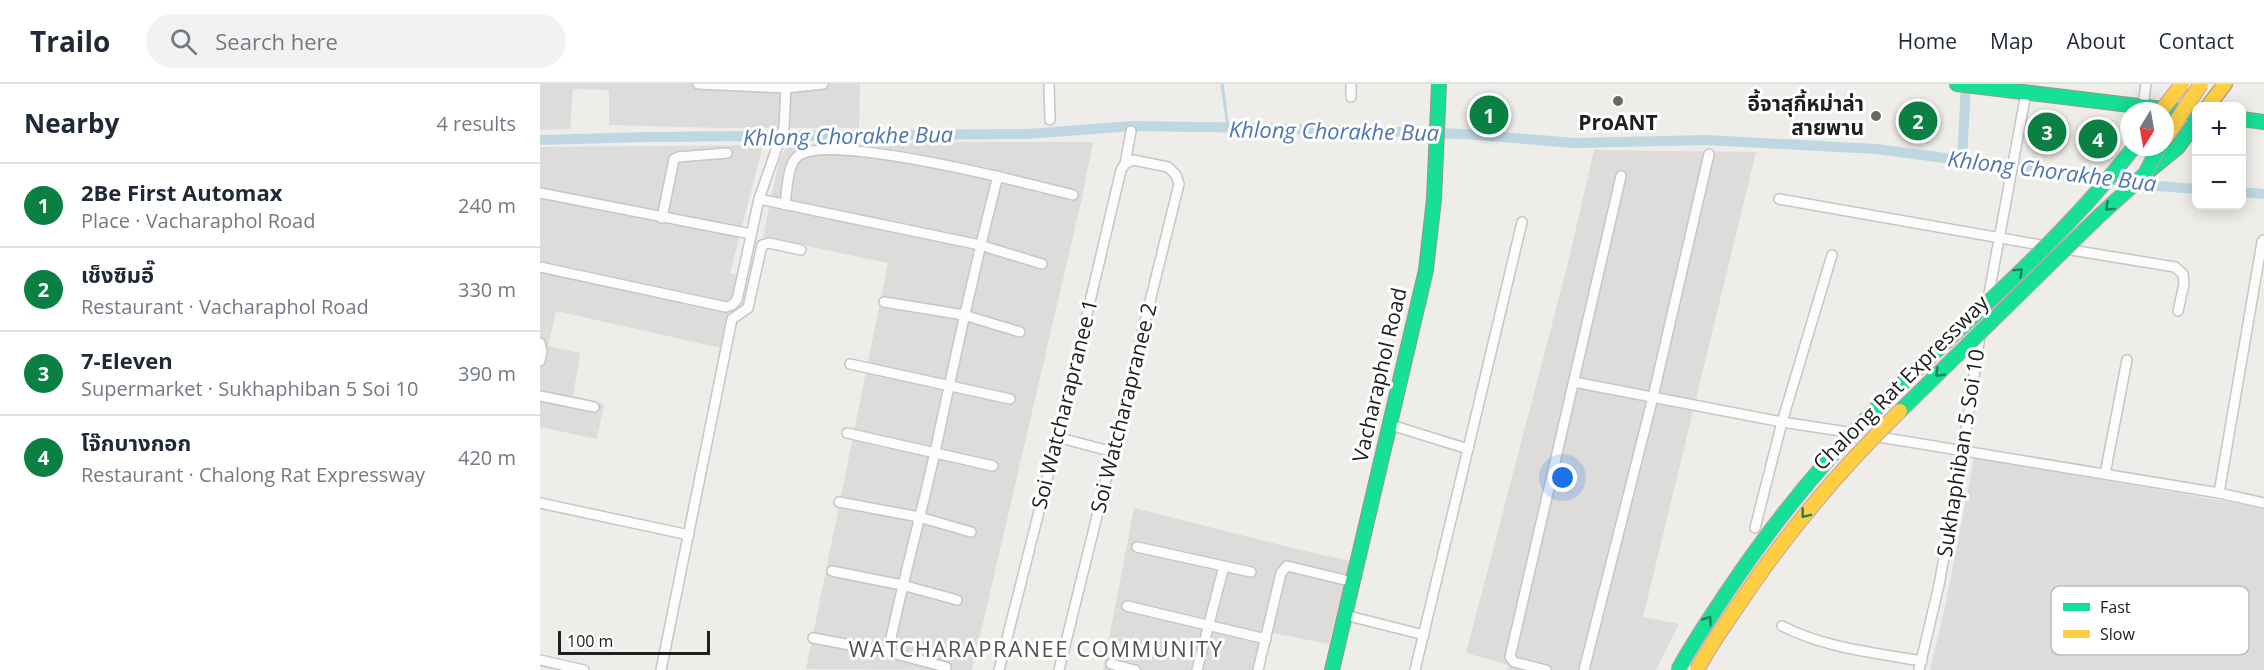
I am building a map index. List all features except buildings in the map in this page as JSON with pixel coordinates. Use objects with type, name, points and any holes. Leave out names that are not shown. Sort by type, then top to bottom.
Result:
[{"type":"main road","name":"Vacharaphol Road","points":[[1332,670],[1426,270],[1437,148],[1439,84]]},
{"type":"main road","points":[[2168,102],[2182,84]]},
{"type":"main road","points":[[2174,124],[2201,84]]},
{"type":"main road","points":[[2211,102],[2225,84]]},
{"type":"main road","points":[[1963,85],[2120,103]]},
{"type":"main road","points":[[2174,110],[2192,112]]},
{"type":"main road","points":[[2246,120],[2264,122]]},
{"type":"main road","points":[[2145,174],[2178,147],[2192,128]]},
{"type":"main road","name":"Chalong Rat Expressway","points":[[1678,670],[1692,644],[1743,567],[1779,517],[1809,481],[1866,419],[2023,269],[2127,156]]},
{"type":"main road","name":"Chalong Rat Expressway","points":[[1697,670],[1707,651],[1758,575],[1818,498],[1879,431],[2145,174],[2154,156]]},
{"type":"street","points":[[698,84],[786,88],[823,84]]},
{"type":"street","points":[[1049,84],[1050,120]]},
{"type":"street","points":[[1351,84],[1351,97]]},
{"type":"street","points":[[2144,102],[2146,84]]},
{"type":"street","points":[[540,267],[726,307],[732,305],[737,300],[759,199],[784,127],[786,88]]},
{"type":"street","name":"Sukhaphiban 5 Soi 10","points":[[1921,666],[1939,585],[1977,355],[2026,93]]},
{"type":"street","name":"Soi Watcharapranee 1","points":[[999,670],[1121,170],[1125,164],[1131,131]]},
{"type":"street","points":[[785,205],[791,166],[798,156],[809,152],[846,150],[879,153],[998,176],[1073,195]]},
{"type":"street","points":[[662,218],[674,159],[727,153]]},
{"type":"street","points":[[1584,670],[1653,397],[1709,154]]},
{"type":"street","name":"Soi Watcharapranee 2","points":[[1059,670],[1179,184],[1176,175],[1168,167],[1133,160],[1125,164]]},
{"type":"street","points":[[888,652],[980,245],[998,176]]},
{"type":"street","points":[[1546,670],[1514,662],[1510,657],[1621,176]]},
{"type":"street","points":[[540,193],[751,234]]},
{"type":"street","points":[[759,199],[980,245],[1042,264]]},
{"type":"street","points":[[1779,199],[2175,267],[2183,274],[2184,284],[2178,311]]},
{"type":"street","points":[[1415,670],[1522,222]]},
{"type":"street","points":[[2219,493],[2264,240]]},
{"type":"street","points":[[661,670],[732,319],[748,308],[762,245],[768,243],[801,250]]},
{"type":"street","points":[[1755,528],[1782,422],[1832,255]]},
{"type":"street","points":[[884,302],[964,315],[1020,332]]},
{"type":"street","points":[[540,343],[542,351],[540,362]]},
{"type":"street","points":[[2105,474],[2127,360]]},
{"type":"street","points":[[850,364],[1010,399]]},
{"type":"street","points":[[1574,382],[1782,422],[1963,449],[2219,493],[2264,503]]},
{"type":"street","points":[[540,396],[594,408]]},
{"type":"street","points":[[1390,425],[1468,449]]},
{"type":"street","points":[[848,433],[993,466]]},
{"type":"street","points":[[1057,437],[1113,452]]},
{"type":"street","points":[[839,502],[919,518],[971,532]]},
{"type":"street","points":[[540,503],[689,535]]},
{"type":"street","points":[[1137,547],[1251,572]]},
{"type":"street","points":[[1197,670],[1224,566]]},
{"type":"street","points":[[1258,670],[1281,573],[1287,566],[1353,582]]},
{"type":"street","points":[[832,571],[902,585],[957,600]]},
{"type":"street","points":[[1127,606],[1266,639]]},
{"type":"street","points":[[1345,615],[1424,634]]},
{"type":"street","points":[[1782,626],[1802,636],[1827,644],[1921,666]]},
{"type":"street","points":[[813,638],[888,652],[946,667]]},
{"type":"street","points":[[540,660],[584,670]]},
{"type":"street","points":[[1111,664],[1135,670]]},
{"type":"shaded area","points":[[540,84],[860,84],[859,128],[609,125],[609,90],[573,89],[570,129],[540,130]]},
{"type":"shaded area","points":[[1093,142],[972,670],[806,669],[888,263],[763,237],[779,160],[788,145]]},
{"type":"shaded area","points":[[763,145],[730,273],[737,275],[721,348],[556,311],[548,346],[580,353],[573,396],[604,404],[597,439],[540,427],[540,147]]},
{"type":"shaded area","points":[[1594,150],[1756,152],[1643,617],[1679,624],[1656,670],[1508,670],[1509,666],[1505,664],[1466,653],[1568,263]]},
{"type":"shaded area","points":[[1974,458],[2264,508],[2264,670],[1930,670],[1944,612]]},
{"type":"shaded area","points":[[1134,508],[1350,561],[1329,644],[1273,633],[1262,670],[1103,670]]},
{"type":"waterway","points":[[1222,84],[1228,128]]},
{"type":"waterway","points":[[1962,160],[1966,84]]},
{"type":"waterway","name":"Khlong Chorakhe Bua","points":[[540,140],[1027,134],[1133,126],[1464,134],[1575,143],[1707,140],[1876,149],[2192,189]]},
{"type":"waterway","name":"Khlong Chorakhe Bua","points":[[2246,192],[2264,194]]},
{"type":"traffic: fast","points":[[1332,670],[1426,270],[1434,199],[1439,84]]},
{"type":"traffic: fast","points":[[1957,84],[2192,113]]},
{"type":"traffic: fast","points":[[2246,120],[2264,122]]},
{"type":"traffic: fast","points":[[2145,174],[2178,147],[2192,128]]},
{"type":"traffic: fast","points":[[1678,670],[1702,629],[1745,566],[1793,501],[1828,459],[1866,419],[2038,254],[2104,184],[2127,156]]},
{"type":"traffic: fast","points":[[1900,411],[2145,174],[2154,156]]},
{"type":"traffic: slow","points":[[2168,102],[2182,84]]},
{"type":"traffic: slow","points":[[2174,124],[2201,84]]},
{"type":"traffic: slow","points":[[2211,102],[2225,84]]},
{"type":"traffic: slow","points":[[1697,670],[1775,553],[1856,456],[1900,411]]},
{"type":"place","name":"ProANT","points":[[1618,101]]},
{"type":"place","name":"2Be First Automax","points":[[1489,115]]},
{"type":"place","name":"อี้จาสุกี้หม่าล่า สายพาน","points":[[1876,116]]},
{"type":"place","name":"เช็งซิมอี๊","points":[[1918,121]]},
{"type":"place","name":"7-Eleven","points":[[2047,132]]},
{"type":"place","name":"โจ๊กบางกอก","points":[[2098,139]]},
{"type":"district","name":"WATCHARAPRANEE COMMUNITY","points":[[1036,649]]}]
